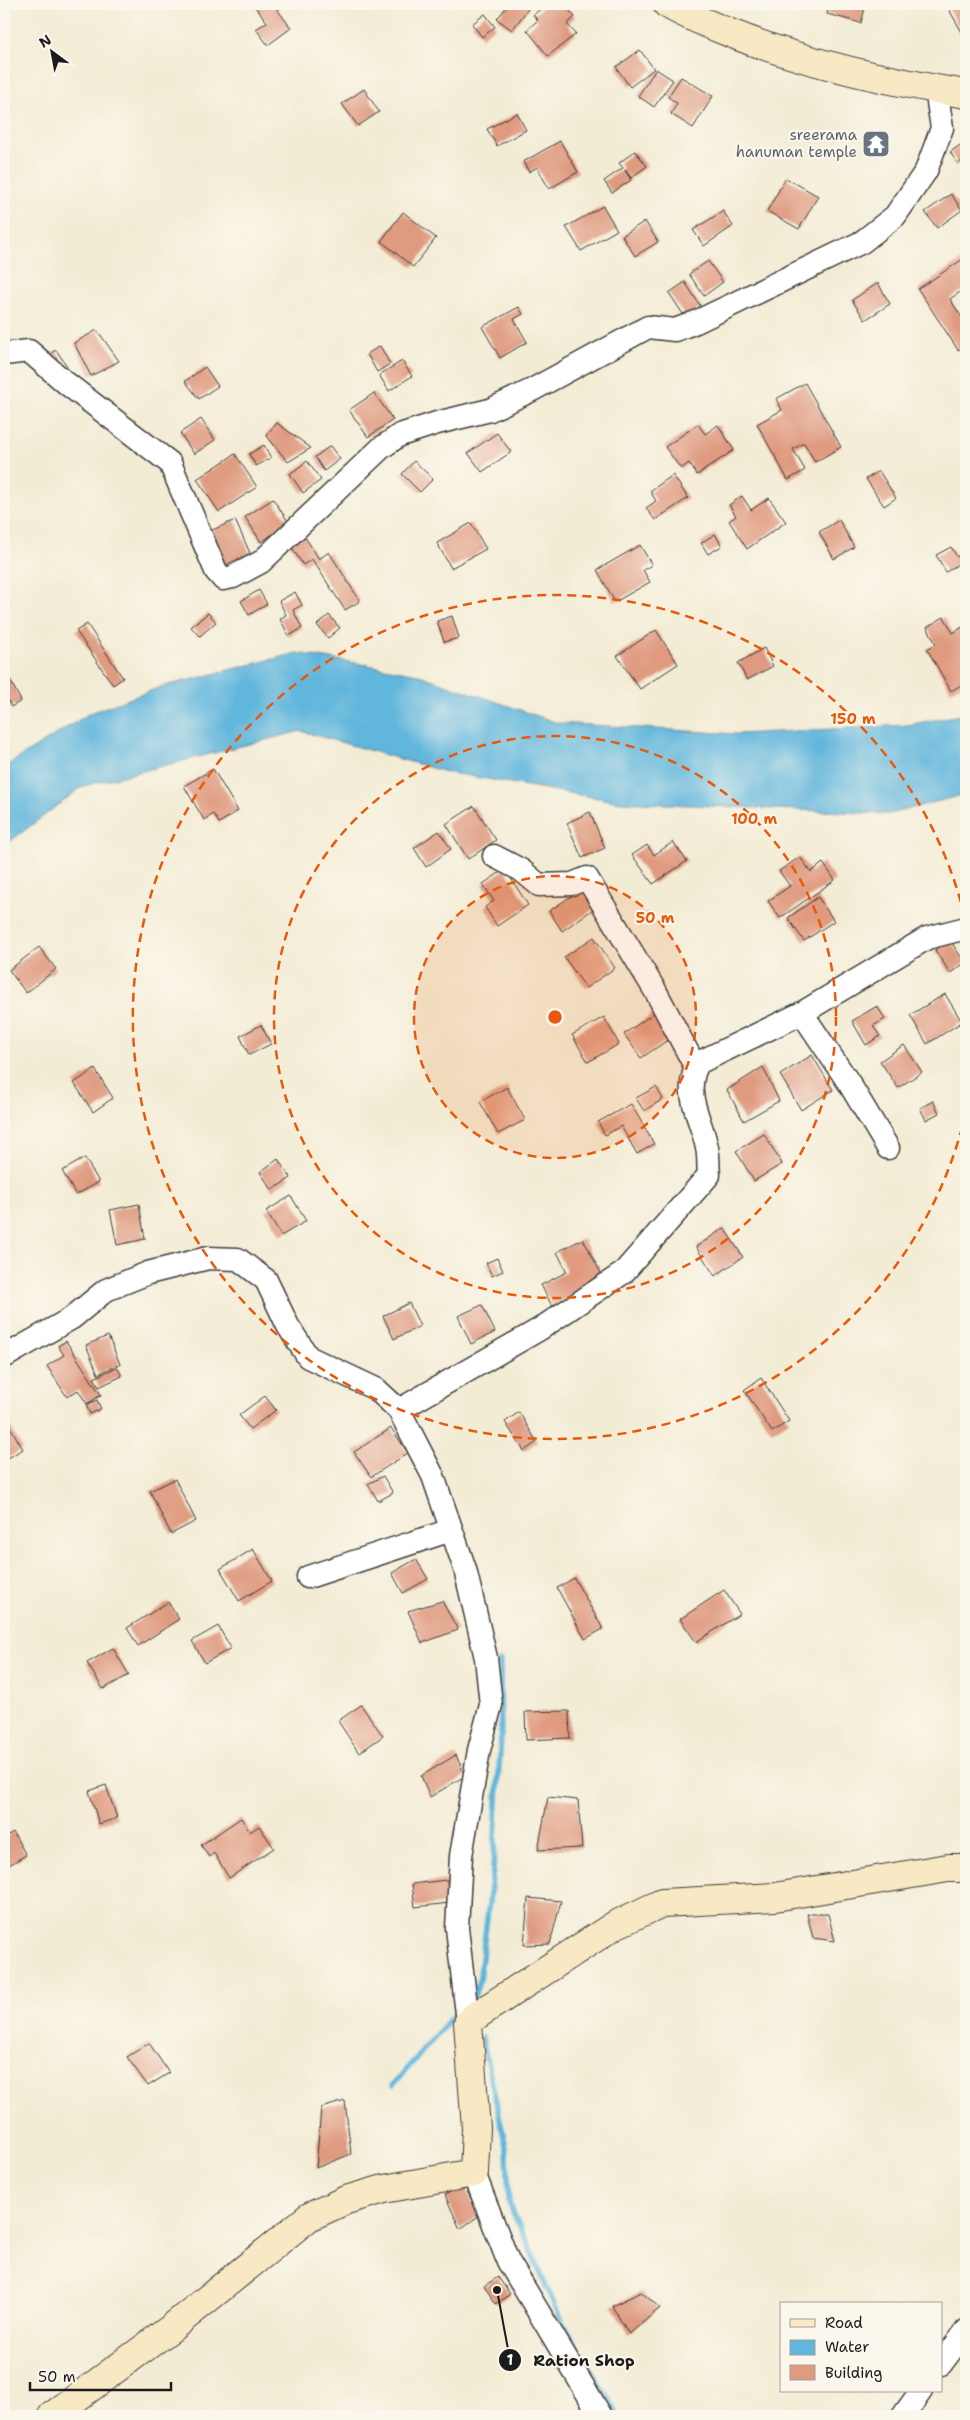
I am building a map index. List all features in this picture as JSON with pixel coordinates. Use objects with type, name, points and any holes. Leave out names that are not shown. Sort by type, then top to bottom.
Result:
[{"type":"main road","points":[[667,4],[684,14],[778,52],[905,84],[966,94]]},
{"type":"main road","points":[[52,2416],[170,2329],[310,2217],[346,2200],[384,2188],[474,2173],[476,2128],[470,2014],[614,1925],[662,1903],[774,1897],[948,1868],[966,1868]]},
{"type":"street","points":[[4,354],[29,352],[170,463],[216,571],[223,579],[233,577],[261,562],[381,448],[400,435],[437,423],[490,410],[532,390],[648,327],[674,330],[862,242],[894,216],[926,171],[942,128],[936,89]]},
{"type":"street","points":[[494,856],[521,870],[539,885],[572,884],[587,878],[656,992],[696,1068]]},
{"type":"street","points":[[399,1410],[540,1329],[623,1273],[687,1202],[709,1176],[707,1148],[692,1103],[691,1076],[698,1064],[802,1013],[927,938],[966,928]]},
{"type":"street","points":[[802,1013],[849,1083],[888,1148]]},
{"type":"street","points":[[4,1357],[72,1318],[106,1290],[114,1286],[148,1273],[208,1258],[238,1259],[266,1280],[288,1326],[308,1357],[376,1390],[399,1410],[433,1476],[465,1569],[486,1658],[491,1705],[479,1750],[461,1856],[457,1928],[470,2014]]},
{"type":"street","points":[[308,1577],[451,1530]]},
{"type":"street","points":[[474,2173],[508,2261],[601,2416]]},
{"type":"street","points":[[942,2363],[966,2332]]},
{"type":"street","points":[[903,2416],[920,2392]]},
{"type":"water","points":[[297,653],[413,673],[558,723],[738,734],[907,725],[966,714],[966,794],[889,814],[621,802],[446,772],[301,731],[83,786],[4,846],[4,767],[90,713],[161,687]]},
{"type":"building","points":[[253,4],[284,4],[277,9],[291,28],[268,45],[256,29],[267,22]]},
{"type":"building","points":[[509,4],[531,5],[512,30],[497,19]]},
{"type":"building","points":[[547,4],[564,4],[575,17],[567,24],[576,34],[548,56],[527,30],[538,20],[533,15]]},
{"type":"building","points":[[829,4],[866,4],[861,23],[827,14]]},
{"type":"building","points":[[950,4],[966,4],[966,32],[963,34],[947,6]]},
{"type":"building","points":[[485,14],[495,27],[482,37],[472,24]]},
{"type":"building","points":[[640,50],[654,69],[630,87],[616,67]]},
{"type":"building","points":[[656,69],[673,80],[654,107],[638,96]]},
{"type":"building","points":[[681,77],[713,96],[693,128],[671,114],[677,103],[668,97]]},
{"type":"building","points":[[364,89],[379,112],[358,126],[342,104]]},
{"type":"building","points":[[517,113],[526,130],[497,146],[487,129]]},
{"type":"building","points":[[560,141],[578,172],[549,189],[537,167],[529,172],[523,162]]},
{"type":"building","points":[[966,141],[966,158],[958,164],[950,152]]},
{"type":"building","points":[[635,151],[647,166],[631,178],[625,170],[631,180],[612,193],[604,181],[623,168],[619,163]]},
{"type":"building","points":[[786,178],[818,196],[799,229],[767,211]]},
{"type":"building","points":[[951,194],[962,210],[937,228],[925,212]]},
{"type":"building","points":[[603,206],[617,230],[581,251],[566,227]]},
{"type":"building","points":[[723,211],[733,226],[704,246],[693,230]]},
{"type":"building","points":[[403,212],[436,238],[413,267],[381,241]]},
{"type":"building","points":[[645,221],[658,242],[635,256],[622,236]]},
{"type":"building","points":[[966,257],[966,288],[950,299],[966,324],[966,345],[958,350],[918,289]]},
{"type":"building","points":[[708,261],[723,282],[704,296],[689,274]]},
{"type":"building","points":[[685,282],[701,307],[685,317],[669,293]]},
{"type":"building","points":[[878,283],[890,304],[865,320],[852,300]]},
{"type":"building","points":[[519,307],[523,314],[514,319],[527,342],[500,358],[482,327]]},
{"type":"building","points":[[97,330],[119,361],[91,376],[74,343]]},
{"type":"building","points":[[380,346],[390,364],[377,372],[367,354]]},
{"type":"building","points":[[56,350],[67,366],[57,373],[45,357]]},
{"type":"building","points":[[402,361],[412,376],[389,391],[379,375]]},
{"type":"building","points":[[205,367],[218,386],[199,399],[185,381]]},
{"type":"building","points":[[805,383],[841,447],[815,462],[804,443],[793,449],[805,470],[788,480],[757,424],[782,410],[776,399]]},
{"type":"building","points":[[374,393],[393,420],[368,437],[349,410]]},
{"type":"building","points":[[201,419],[215,440],[194,454],[180,433]]},
{"type":"building","points":[[277,423],[311,448],[288,462],[266,435]]},
{"type":"building","points":[[698,424],[705,434],[718,425],[734,450],[697,475],[689,463],[681,469],[665,447]]},
{"type":"building","points":[[497,433],[511,452],[482,472],[468,453]]},
{"type":"building","points":[[264,445],[271,458],[256,466],[249,454]]},
{"type":"building","points":[[330,446],[340,459],[324,471],[315,457]]},
{"type":"building","points":[[235,454],[257,487],[219,512],[197,479]]},
{"type":"building","points":[[307,461],[321,480],[303,493],[290,474]]},
{"type":"building","points":[[414,461],[433,479],[420,492],[402,474]]},
{"type":"building","points":[[879,471],[896,498],[884,506],[866,479]]},
{"type":"building","points":[[673,475],[688,498],[655,520],[646,508],[656,501],[650,491]]},
{"type":"building","points":[[742,496],[751,510],[769,498],[786,522],[747,549],[729,521],[736,516],[729,505]]},
{"type":"building","points":[[273,499],[289,523],[261,542],[245,517]]},
{"type":"building","points":[[235,520],[250,553],[224,566],[208,532]]},
{"type":"building","points":[[839,520],[854,547],[834,559],[819,532]]},
{"type":"building","points":[[471,523],[486,549],[451,568],[437,543]]},
{"type":"building","points":[[303,534],[319,559],[329,552],[360,601],[345,610],[312,559],[303,565],[289,543]]},
{"type":"building","points":[[715,534],[722,546],[708,554],[701,543]]},
{"type":"building","points":[[640,545],[652,565],[643,570],[650,582],[615,602],[597,570]]},
{"type":"building","points":[[951,547],[957,557],[966,552],[966,559],[946,572],[936,555]]},
{"type":"building","points":[[259,590],[267,604],[249,615],[241,601]]},
{"type":"building","points":[[295,592],[302,605],[293,610],[302,628],[289,636],[280,619],[286,615],[279,601]]},
{"type":"building","points":[[4,600],[9,607],[4,611]]},
{"type":"building","points":[[208,613],[216,622],[200,636],[191,627]]},
{"type":"building","points":[[329,615],[340,628],[328,638],[317,625]]},
{"type":"building","points":[[452,616],[459,638],[444,642],[437,621]]},
{"type":"building","points":[[944,617],[953,633],[966,625],[966,682],[951,691],[927,649],[936,644],[927,627]]},
{"type":"building","points":[[87,624],[123,678],[113,685],[76,631]]},
{"type":"building","points":[[656,630],[678,664],[640,689],[617,656]]},
{"type":"building","points":[[764,648],[773,666],[747,680],[738,663]]},
{"type":"building","points":[[8,676],[21,701],[11,707],[4,693],[4,678]]},
{"type":"building","points":[[213,769],[238,811],[219,823],[213,814],[204,820],[184,786]]},
{"type":"building","points":[[474,806],[496,840],[468,859],[446,824]]},
{"type":"building","points":[[590,812],[605,848],[582,858],[567,823]]},
{"type":"building","points":[[439,831],[451,849],[426,867],[414,848]]},
{"type":"building","points":[[673,842],[687,861],[653,884],[632,855],[647,845],[654,855]]},
{"type":"building","points":[[800,857],[811,872],[823,863],[835,880],[780,918],[768,901],[790,886],[779,871]]},
{"type":"building","points":[[505,869],[528,905],[497,926],[485,907],[494,901],[483,884]]},
{"type":"building","points":[[582,889],[595,908],[562,931],[549,911]]},
{"type":"building","points":[[818,897],[834,921],[804,941],[788,918]]},
{"type":"building","points":[[594,937],[615,968],[586,988],[564,957]]},
{"type":"building","points":[[950,940],[965,963],[950,973],[935,950]]},
{"type":"building","points":[[39,947],[56,969],[26,993],[9,970]]},
{"type":"building","points":[[945,994],[962,1022],[927,1044],[910,1015]]},
{"type":"building","points":[[877,1006],[885,1019],[873,1026],[880,1036],[866,1045],[852,1021]]},
{"type":"building","points":[[654,1013],[671,1038],[641,1058],[624,1034]]},
{"type":"building","points":[[604,1017],[619,1044],[588,1062],[572,1035]]},
{"type":"building","points":[[261,1025],[271,1044],[249,1055],[240,1036]]},
{"type":"building","points":[[904,1045],[922,1072],[898,1088],[880,1061]]},
{"type":"building","points":[[812,1055],[833,1090],[801,1110],[780,1075]]},
{"type":"building","points":[[763,1067],[779,1101],[744,1121],[727,1090]]},
{"type":"building","points":[[95,1069],[113,1098],[93,1112],[74,1083]]},
{"type":"building","points":[[507,1087],[525,1120],[498,1134],[480,1102]]},
{"type":"building","points":[[656,1087],[663,1099],[644,1111],[636,1098]]},
{"type":"building","points":[[933,1101],[939,1113],[926,1120],[920,1108]]},
{"type":"building","points":[[631,1104],[654,1144],[637,1154],[621,1126],[605,1135],[598,1122]]},
{"type":"building","points":[[764,1134],[782,1164],[754,1181],[736,1151]]},
{"type":"building","points":[[85,1158],[99,1182],[76,1195],[62,1171]]},
{"type":"building","points":[[278,1159],[291,1178],[272,1190],[260,1172]]},
{"type":"building","points":[[291,1196],[306,1221],[281,1236],[266,1211]]},
{"type":"building","points":[[139,1204],[145,1239],[117,1245],[110,1210]]},
{"type":"building","points":[[724,1228],[743,1257],[715,1276],[696,1247]]},
{"type":"building","points":[[583,1239],[604,1279],[552,1306],[541,1285],[567,1272],[557,1252]]},
{"type":"building","points":[[497,1258],[503,1271],[492,1276],[486,1263]]},
{"type":"building","points":[[409,1303],[420,1326],[394,1339],[383,1316]]},
{"type":"building","points":[[482,1305],[495,1332],[471,1344],[458,1316]]},
{"type":"building","points":[[108,1336],[120,1364],[98,1374],[86,1345]]},
{"type":"building","points":[[66,1341],[101,1395],[87,1404],[78,1390],[67,1397],[47,1366],[64,1355],[58,1346]]},
{"type":"building","points":[[117,1367],[122,1376],[99,1387],[94,1378]]},
{"type":"building","points":[[761,1378],[789,1421],[772,1432],[744,1390]]},
{"type":"building","points":[[265,1396],[276,1410],[250,1429],[239,1415]]},
{"type":"building","points":[[97,1400],[101,1409],[90,1414],[86,1405]]},
{"type":"building","points":[[519,1412],[537,1442],[524,1451],[505,1422]]},
{"type":"building","points":[[4,1416],[23,1449],[8,1458],[4,1451]]},
{"type":"building","points":[[391,1428],[408,1453],[371,1477],[354,1452]]},
{"type":"building","points":[[383,1476],[393,1493],[378,1501],[368,1484]]},
{"type":"building","points":[[175,1479],[196,1521],[171,1534],[150,1491]]},
{"type":"building","points":[[253,1549],[272,1581],[239,1601],[220,1569]]},
{"type":"building","points":[[416,1559],[428,1579],[403,1593],[392,1573]]},
{"type":"building","points":[[574,1578],[603,1629],[585,1639],[557,1588]]},
{"type":"building","points":[[724,1590],[740,1614],[696,1642],[680,1619]]},
{"type":"building","points":[[442,1601],[458,1630],[422,1643],[408,1611]]},
{"type":"building","points":[[168,1602],[179,1619],[138,1646],[127,1628]]},
{"type":"building","points":[[218,1626],[231,1648],[205,1663],[192,1641]]},
{"type":"building","points":[[113,1648],[129,1675],[103,1689],[87,1663]]},
{"type":"building","points":[[361,1705],[383,1736],[359,1753],[338,1721]]},
{"type":"building","points":[[569,1711],[570,1738],[526,1740],[525,1712]]},
{"type":"building","points":[[456,1755],[465,1776],[430,1797],[421,1776]]},
{"type":"building","points":[[106,1785],[117,1818],[99,1824],[89,1791]]},
{"type":"building","points":[[548,1797],[578,1800],[582,1848],[538,1850]]},
{"type":"building","points":[[241,1818],[250,1832],[259,1826],[274,1848],[229,1878],[214,1853],[209,1857],[201,1845]]},
{"type":"building","points":[[13,1832],[26,1855],[4,1868],[4,1838]]},
{"type":"building","points":[[447,1880],[449,1903],[415,1907],[412,1884]]},
{"type":"building","points":[[528,1898],[561,1901],[550,1944],[524,1945]]},
{"type":"building","points":[[807,1914],[828,1914],[835,1941],[813,1938]]},
{"type":"building","points":[[149,2043],[169,2073],[148,2086],[127,2057]]},
{"type":"building","points":[[345,2101],[351,2154],[316,2168],[321,2108]]},
{"type":"building","points":[[463,2184],[480,2215],[460,2229],[445,2195]]},
{"type":"building","points":[[498,2277],[510,2294],[496,2304],[484,2286]]},
{"type":"building","points":[[641,2292],[660,2308],[629,2334],[612,2306]]},
{"type":"waterway","points":[[473,2000],[479,1982],[493,1870],[501,1736],[500,1661]]},
{"type":"waterway","points":[[393,2085],[460,2010]]},
{"type":"waterway","points":[[482,2038],[507,2151],[509,2203],[559,2315],[618,2416]]},
{"type":"place","name":"sreerama hanuman temple","points":[[876,144]]},
{"type":"place","name":"Ration Shop","points":[[497,2290]]}]
